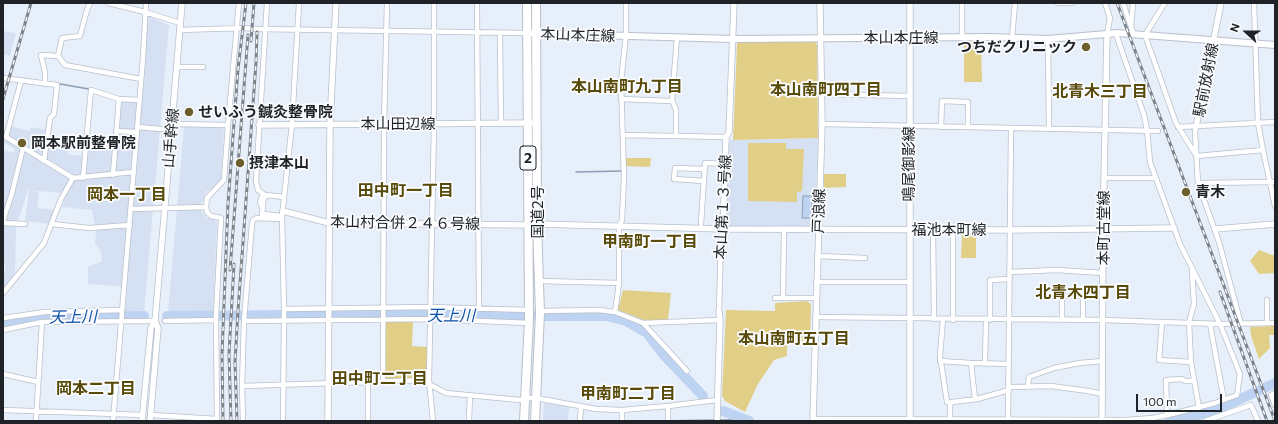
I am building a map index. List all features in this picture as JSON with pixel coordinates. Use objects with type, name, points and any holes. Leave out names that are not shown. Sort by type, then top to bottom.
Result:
[{"type":"highway","name":"国道2号","points":[[524,421],[529,317],[527,3]]},
{"type":"highway","name":"国道2号","points":[[535,421],[540,315],[537,224],[538,172],[536,3]]},
{"type":"main road","name":"本山本庄線","points":[[527,33],[733,39],[1048,39],[1134,34],[1275,45]]},
{"type":"street","points":[[58,56],[62,38],[80,36],[90,3]]},
{"type":"street","points":[[108,3],[145,12],[180,23]]},
{"type":"street","points":[[113,421],[130,225],[146,3]]},
{"type":"street","name":"山手幹線","points":[[143,418],[151,328],[155,321],[182,3]]},
{"type":"street","points":[[150,418],[217,420],[216,320],[221,218],[211,216],[207,212],[206,207],[207,198],[224,180],[239,3]]},
{"type":"street","points":[[267,3],[256,187],[265,195],[284,197]]},
{"type":"street","points":[[283,421],[284,310],[282,215],[292,124],[299,3]]},
{"type":"street","points":[[328,421],[330,124],[336,3]]},
{"type":"street","points":[[383,382],[382,320],[384,124],[388,3]]},
{"type":"street","points":[[433,421],[429,382],[434,124],[434,3]]},
{"type":"street","points":[[478,3],[479,309]]},
{"type":"street","points":[[615,312],[619,283],[619,226],[622,220],[624,177],[621,82],[626,35],[626,3]]},
{"type":"street","name":"本山第１３号線","points":[[717,421],[721,239],[723,229],[726,137],[729,132],[734,3]]},
{"type":"street","name":"戸浪線","points":[[813,419],[822,124],[820,3]]},
{"type":"street","name":"鳴尾御影線","points":[[910,3],[910,420]]},
{"type":"street","points":[[962,3],[962,38]]},
{"type":"street","points":[[1012,38],[1014,3]]},
{"type":"street","points":[[1058,3],[1072,3]]},
{"type":"street","points":[[1105,3],[1110,18],[1107,35]]},
{"type":"street","points":[[1123,3],[1134,34]]},
{"type":"street","points":[[1131,27],[1133,3]]},
{"type":"street","points":[[1165,3],[1145,36],[1159,79],[1178,127],[1197,156],[1263,150]]},
{"type":"street","name":"駅前放射線","points":[[1221,3],[1195,132],[1198,183],[1200,192],[1215,229],[1241,324]]},
{"type":"street","points":[[1254,3],[1258,123],[1263,150],[1273,183],[1275,206]]},
{"type":"street","points":[[179,30],[243,28],[527,33]]},
{"type":"street","points":[[500,33],[501,124]]},
{"type":"street","points":[[813,419],[1102,421],[1140,419],[1199,408],[1237,395],[1240,374],[1220,324],[1180,244],[1174,228],[1150,162],[1144,115],[1116,34]]},
{"type":"street","name":"本町古堂線","points":[[1102,421],[1107,35]]},
{"type":"street","points":[[676,136],[676,110],[672,100],[677,37]]},
{"type":"street","points":[[1048,39],[1049,129]]},
{"type":"street","points":[[45,84],[45,72],[41,55],[58,56],[65,65],[141,79]]},
{"type":"street","points":[[176,67],[203,67]]},
{"type":"street","points":[[3,78],[57,85],[54,114],[50,118],[44,161]]},
{"type":"street","points":[[21,81],[6,137],[73,178],[133,172]]},
{"type":"street","points":[[83,178],[91,90],[119,99],[139,100]]},
{"type":"street","points":[[821,94],[910,96]]},
{"type":"street","points":[[113,175],[119,99]]},
{"type":"street","points":[[622,99],[672,100]]},
{"type":"street","points":[[942,127],[942,101],[968,102],[968,127]]},
{"type":"street","points":[[1178,127],[1275,122]]},
{"type":"street","name":"本山田辺線","points":[[259,125],[537,123]]},
{"type":"street","points":[[822,124],[1158,131]]},
{"type":"street","points":[[116,132],[172,127],[228,125]]},
{"type":"street","points":[[1008,420],[1011,128]]},
{"type":"street","points":[[623,135],[726,137]]},
{"type":"street","points":[[23,148],[3,222],[26,224]]},
{"type":"street","points":[[701,224],[705,163],[725,164]]},
{"type":"street","points":[[704,169],[675,168],[674,179],[704,181]]},
{"type":"street","points":[[4,289],[44,243],[61,199],[73,178]]},
{"type":"street","points":[[1104,178],[1156,178]]},
{"type":"street","points":[[1198,183],[1273,183]]},
{"type":"street","points":[[263,217],[265,195]]},
{"type":"street","points":[[131,209],[206,207]]},
{"type":"street","points":[[243,421],[242,386],[244,312],[252,224],[255,219],[282,215]]},
{"type":"street","name":"本山村合併２４６号線","points":[[282,215],[329,223],[619,226]]},
{"type":"street","points":[[52,224],[90,228],[130,225]]},
{"type":"street","points":[[1215,229],[1275,224]]},
{"type":"street","name":"福池本町線","points":[[619,226],[723,229],[909,230],[1174,228]]},
{"type":"street","points":[[783,298],[784,229]]},
{"type":"street","points":[[933,230],[934,319]]},
{"type":"street","points":[[953,230],[953,320]]},
{"type":"street","points":[[817,256],[865,258]]},
{"type":"street","points":[[1192,269],[1194,304],[1189,322],[1191,362],[1199,408]]},
{"type":"street","points":[[1010,272],[1057,270],[1103,273]]},
{"type":"street","points":[[985,364],[990,280],[1010,279]]},
{"type":"street","points":[[540,282],[619,283]]},
{"type":"street","points":[[816,282],[909,282]]},
{"type":"street","points":[[1062,320],[1062,296],[1084,296],[1083,320]]},
{"type":"street","points":[[775,298],[816,298]]},
{"type":"street","points":[[1267,300],[1267,323]]},
{"type":"street","points":[[284,310],[431,307],[479,309],[529,317]]},
{"type":"street","points":[[3,318],[45,312],[122,310]]},
{"type":"street","points":[[540,315],[599,310],[615,312],[643,323],[720,320]]},
{"type":"street","points":[[244,321],[529,317]]},
{"type":"street","points":[[815,318],[1103,320],[1189,322],[1210,324],[1275,323]]},
{"type":"street","points":[[943,319],[940,361],[947,402],[951,403],[975,399],[1009,388],[1028,386],[1051,386],[1103,394]]},
{"type":"street","points":[[165,321],[216,320]]},
{"type":"street","points":[[3,330],[42,322],[155,321]]},
{"type":"street","name":"山手幹線","points":[[150,418],[158,328],[155,321]]},
{"type":"street","points":[[36,421],[42,322]]},
{"type":"street","points":[[1162,322],[1159,360],[1191,362]]},
{"type":"street","points":[[643,323],[687,371]]},
{"type":"street","points":[[1210,324],[1224,400]]},
{"type":"street","points":[[940,361],[1009,364]]},
{"type":"street","points":[[1028,386],[1029,377],[1054,368],[1080,363],[1103,361]]},
{"type":"street","points":[[971,363],[975,399]]},
{"type":"street","points":[[3,374],[38,382]]},
{"type":"street","points":[[1167,415],[1166,380],[1182,379],[1185,381],[1194,381]]},
{"type":"street","points":[[242,386],[368,382],[429,382],[446,393],[520,400],[525,398],[536,398],[596,409],[622,410],[717,402]]},
{"type":"street","points":[[368,382],[368,421]]},
{"type":"street","points":[[1273,394],[1275,405]]},
{"type":"street","points":[[469,421],[470,395]]},
{"type":"street","points":[[950,419],[951,403]]},
{"type":"street","points":[[580,421],[581,406]]},
{"type":"street","points":[[668,406],[668,419]]},
{"type":"street","points":[[1205,421],[1251,406],[1258,421]]},
{"type":"street","points":[[3,410],[114,413],[143,418]]},
{"type":"street","points":[[622,410],[622,421]]},
{"type":"shaded area","points":[[148,16],[169,25],[144,313],[125,313],[127,287],[88,284],[88,267],[102,261],[101,251],[95,244],[96,232],[92,210],[62,207],[66,196],[61,193],[28,190],[16,227],[15,275],[3,290],[3,273],[5,273],[3,241],[3,150],[13,153],[15,149],[3,142],[6,125],[30,131],[31,127],[47,130],[45,144],[69,146],[68,155],[87,156],[88,149],[117,149],[121,101],[141,101]]},
{"type":"shaded area","points":[[3,31],[16,33],[10,56],[3,54]]},
{"type":"shaded area","points":[[964,40],[981,40],[982,82],[964,82]]},
{"type":"shaded area","points":[[814,41],[817,45],[818,138],[733,140],[737,44],[739,42]]},
{"type":"shaded area","points":[[184,127],[224,127],[221,181],[211,191],[206,191],[205,199],[201,203],[201,211],[205,215],[205,218],[214,219],[217,223],[213,312],[168,313]]},
{"type":"shaded area","points":[[818,138],[815,222],[811,226],[728,226],[726,224],[729,142],[731,140]]},
{"type":"shaded area","points":[[748,143],[786,143],[786,149],[804,149],[802,191],[797,192],[797,202],[748,201]]},
{"type":"shaded area","points":[[626,158],[651,158],[650,167],[626,166]]},
{"type":"shaded area","points":[[824,174],[846,174],[846,187],[824,188]]},
{"type":"shaded area","points":[[29,190],[39,192],[37,208],[55,210],[49,224],[25,221]]},
{"type":"shaded area","points":[[962,234],[976,234],[976,258],[961,258]]},
{"type":"shaded area","points":[[1259,250],[1275,256],[1275,273],[1259,274],[1250,261]]},
{"type":"shaded area","points":[[623,290],[671,293],[668,320],[644,320],[618,310]]},
{"type":"shaded area","points":[[807,301],[811,304],[810,341],[787,341],[787,356],[774,360],[758,384],[745,412],[725,401],[722,396],[726,310],[775,311],[775,303]]},
{"type":"shaded area","points":[[387,321],[413,321],[412,346],[427,347],[427,376],[425,378],[387,380],[385,377],[385,323]]},
{"type":"shaded area","points":[[1274,326],[1274,335],[1269,335],[1270,348],[1259,359],[1251,336],[1250,327]]},
{"type":"shaded area","points":[[544,403],[569,406],[568,421],[543,421]]},
{"type":"water","points":[[803,196],[812,196],[812,218],[802,218]]},
{"type":"waterway","points":[[60,84],[89,89]]},
{"type":"waterway","points":[[576,172],[622,171]]},
{"type":"waterway","name":"天上川","points":[[167,316],[424,314],[607,316],[626,321],[647,333],[663,354],[703,396]]},
{"type":"waterway","name":"天上川","points":[[3,324],[45,317],[144,316]]},
{"type":"waterway","name":"天上川","points":[[1170,421],[1189,418],[1221,408],[1275,383]]},
{"type":"waterway","name":"天上川","points":[[723,411],[749,421]]},
{"type":"waterway","points":[[718,420],[741,418]]},
{"type":"waterway","points":[[657,421],[715,420]]},
{"type":"railway","points":[[3,99],[31,3]]},
{"type":"railway","points":[[223,421],[222,354],[228,204],[238,69],[246,3]]},
{"type":"railway","points":[[251,41],[254,3]]},
{"type":"railway","points":[[1117,3],[1275,421]]},
{"type":"railway","points":[[237,421],[235,362],[257,32]]},
{"type":"railway","points":[[230,270],[248,35]]},
{"type":"railway","points":[[231,421],[229,354],[234,264]]},
{"type":"railway","points":[[1220,292],[1267,421]]},
{"type":"place","name":"つちだクリニック","points":[[1086,47]]},
{"type":"place","name":"せいふう鍼灸整骨院","points":[[189,112]]},
{"type":"place","name":"岡本駅前整骨院","points":[[22,143]]},
{"type":"place","name":"摂津本山","points":[[240,163]]},
{"type":"place","name":"青木","points":[[1186,192]]},
{"type":"district","name":"本山南町九丁目","points":[[627,87]]},
{"type":"district","name":"本山南町四丁目","points":[[826,90]]},
{"type":"district","name":"北青木三丁目","points":[[1100,92]]},
{"type":"district","name":"田中町一丁目","points":[[406,191]]},
{"type":"district","name":"岡本一丁目","points":[[127,195]]},
{"type":"district","name":"甲南町一丁目","points":[[650,242]]},
{"type":"district","name":"北青木四丁目","points":[[1083,293]]},
{"type":"district","name":"本山南町五丁目","points":[[794,339]]},
{"type":"district","name":"田中町二丁目","points":[[380,379]]},
{"type":"district","name":"岡本二丁目","points":[[96,389]]},
{"type":"district","name":"甲南町二丁目","points":[[628,394]]}]
